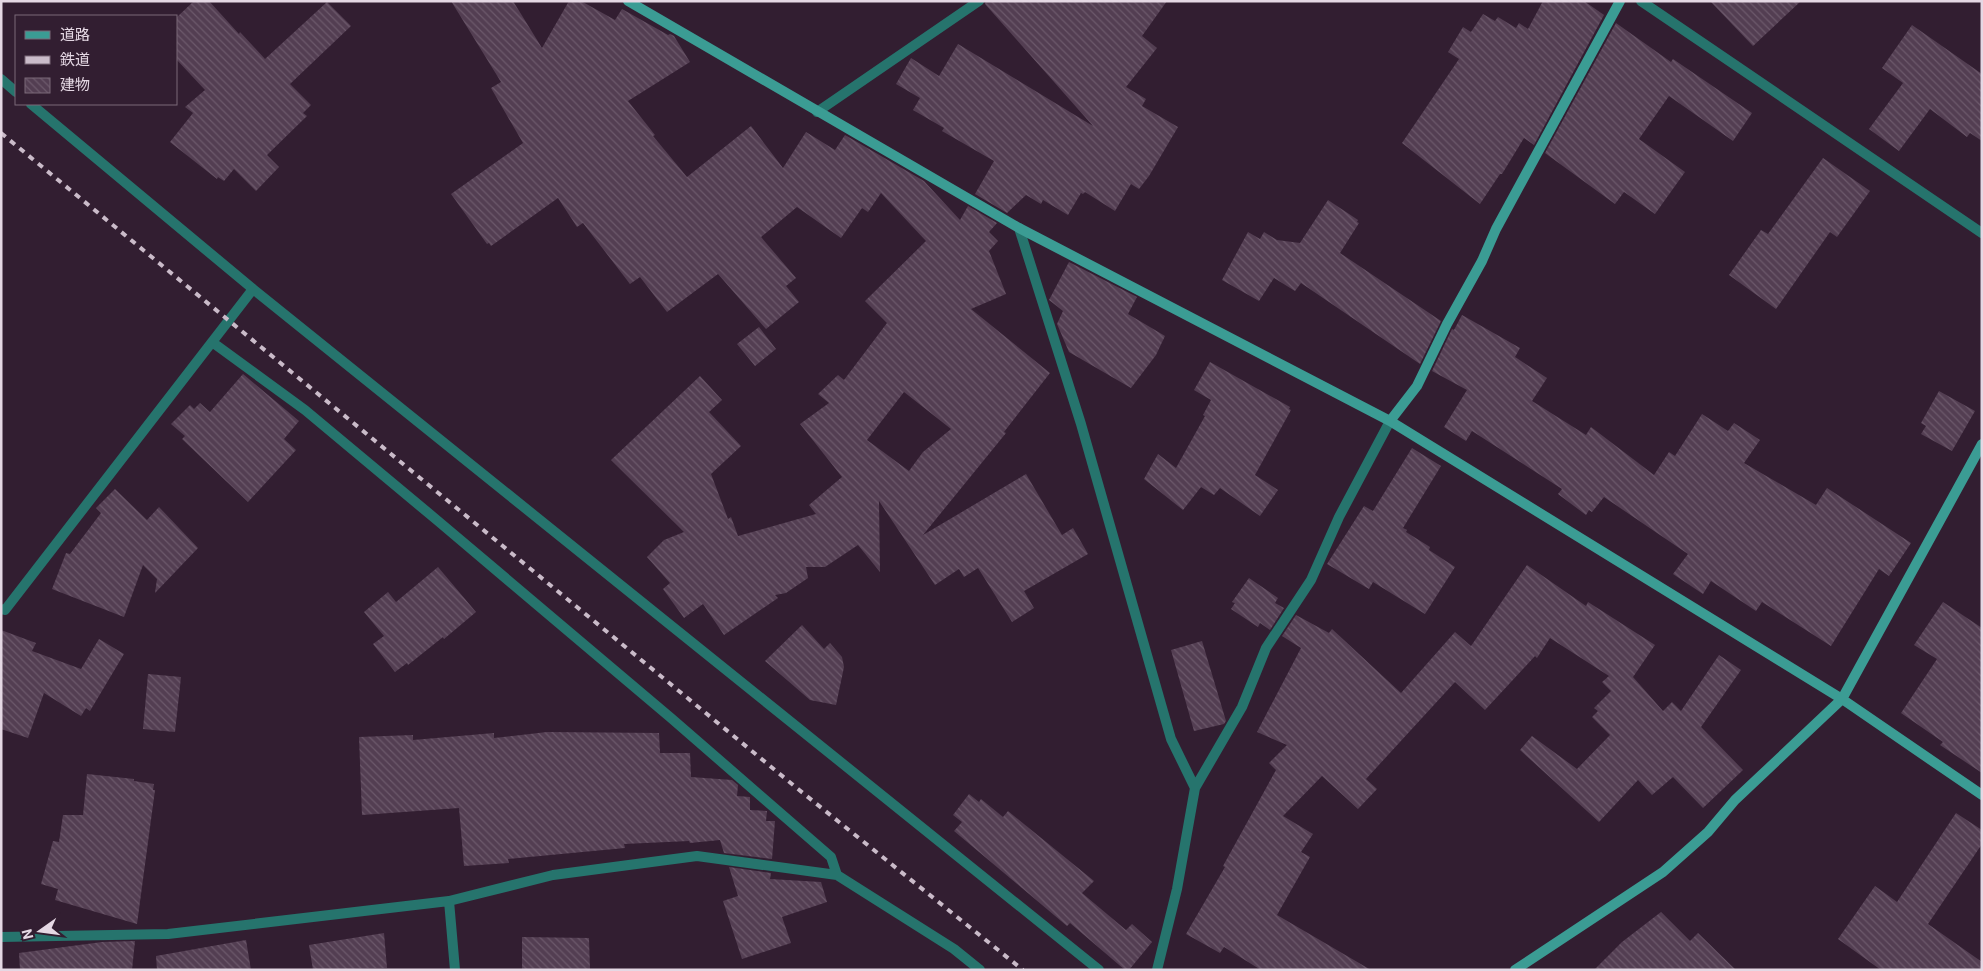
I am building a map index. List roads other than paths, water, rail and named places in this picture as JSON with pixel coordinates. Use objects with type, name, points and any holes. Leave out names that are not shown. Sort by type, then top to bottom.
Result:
[{"type":"street","points":[[628,1],[1019,228],[1390,421],[1842,699],[1982,795]]},
{"type":"street","points":[[817,112],[979,1]]},
{"type":"street","points":[[1157,970],[1178,889],[1195,788],[1242,707],[1266,648],[1311,580],[1339,516],[1390,421],[1418,386],[1447,324],[1482,261],[1496,229],[1620,1]]},
{"type":"street","points":[[1642,1],[1982,233]]},
{"type":"street","points":[[1,79],[15,91]]},
{"type":"street","points":[[31,105],[253,289],[1099,970]]},
{"type":"street","points":[[1019,228],[1081,424],[1171,739],[1195,788]]},
{"type":"street","points":[[1,609],[5,610],[253,289]]},
{"type":"street","points":[[212,342],[305,410],[671,718],[831,857],[837,875]]},
{"type":"street","points":[[1516,970],[1663,872],[1708,832],[1735,800],[1842,699],[1982,444]]},
{"type":"street","points":[[1,937],[168,934],[450,901],[553,875],[697,856],[837,875],[954,949],[980,970]]},
{"type":"street","points":[[450,901],[455,970]]},
{"type":"railway","points":[[1,133],[798,789],[1023,970]]}]
